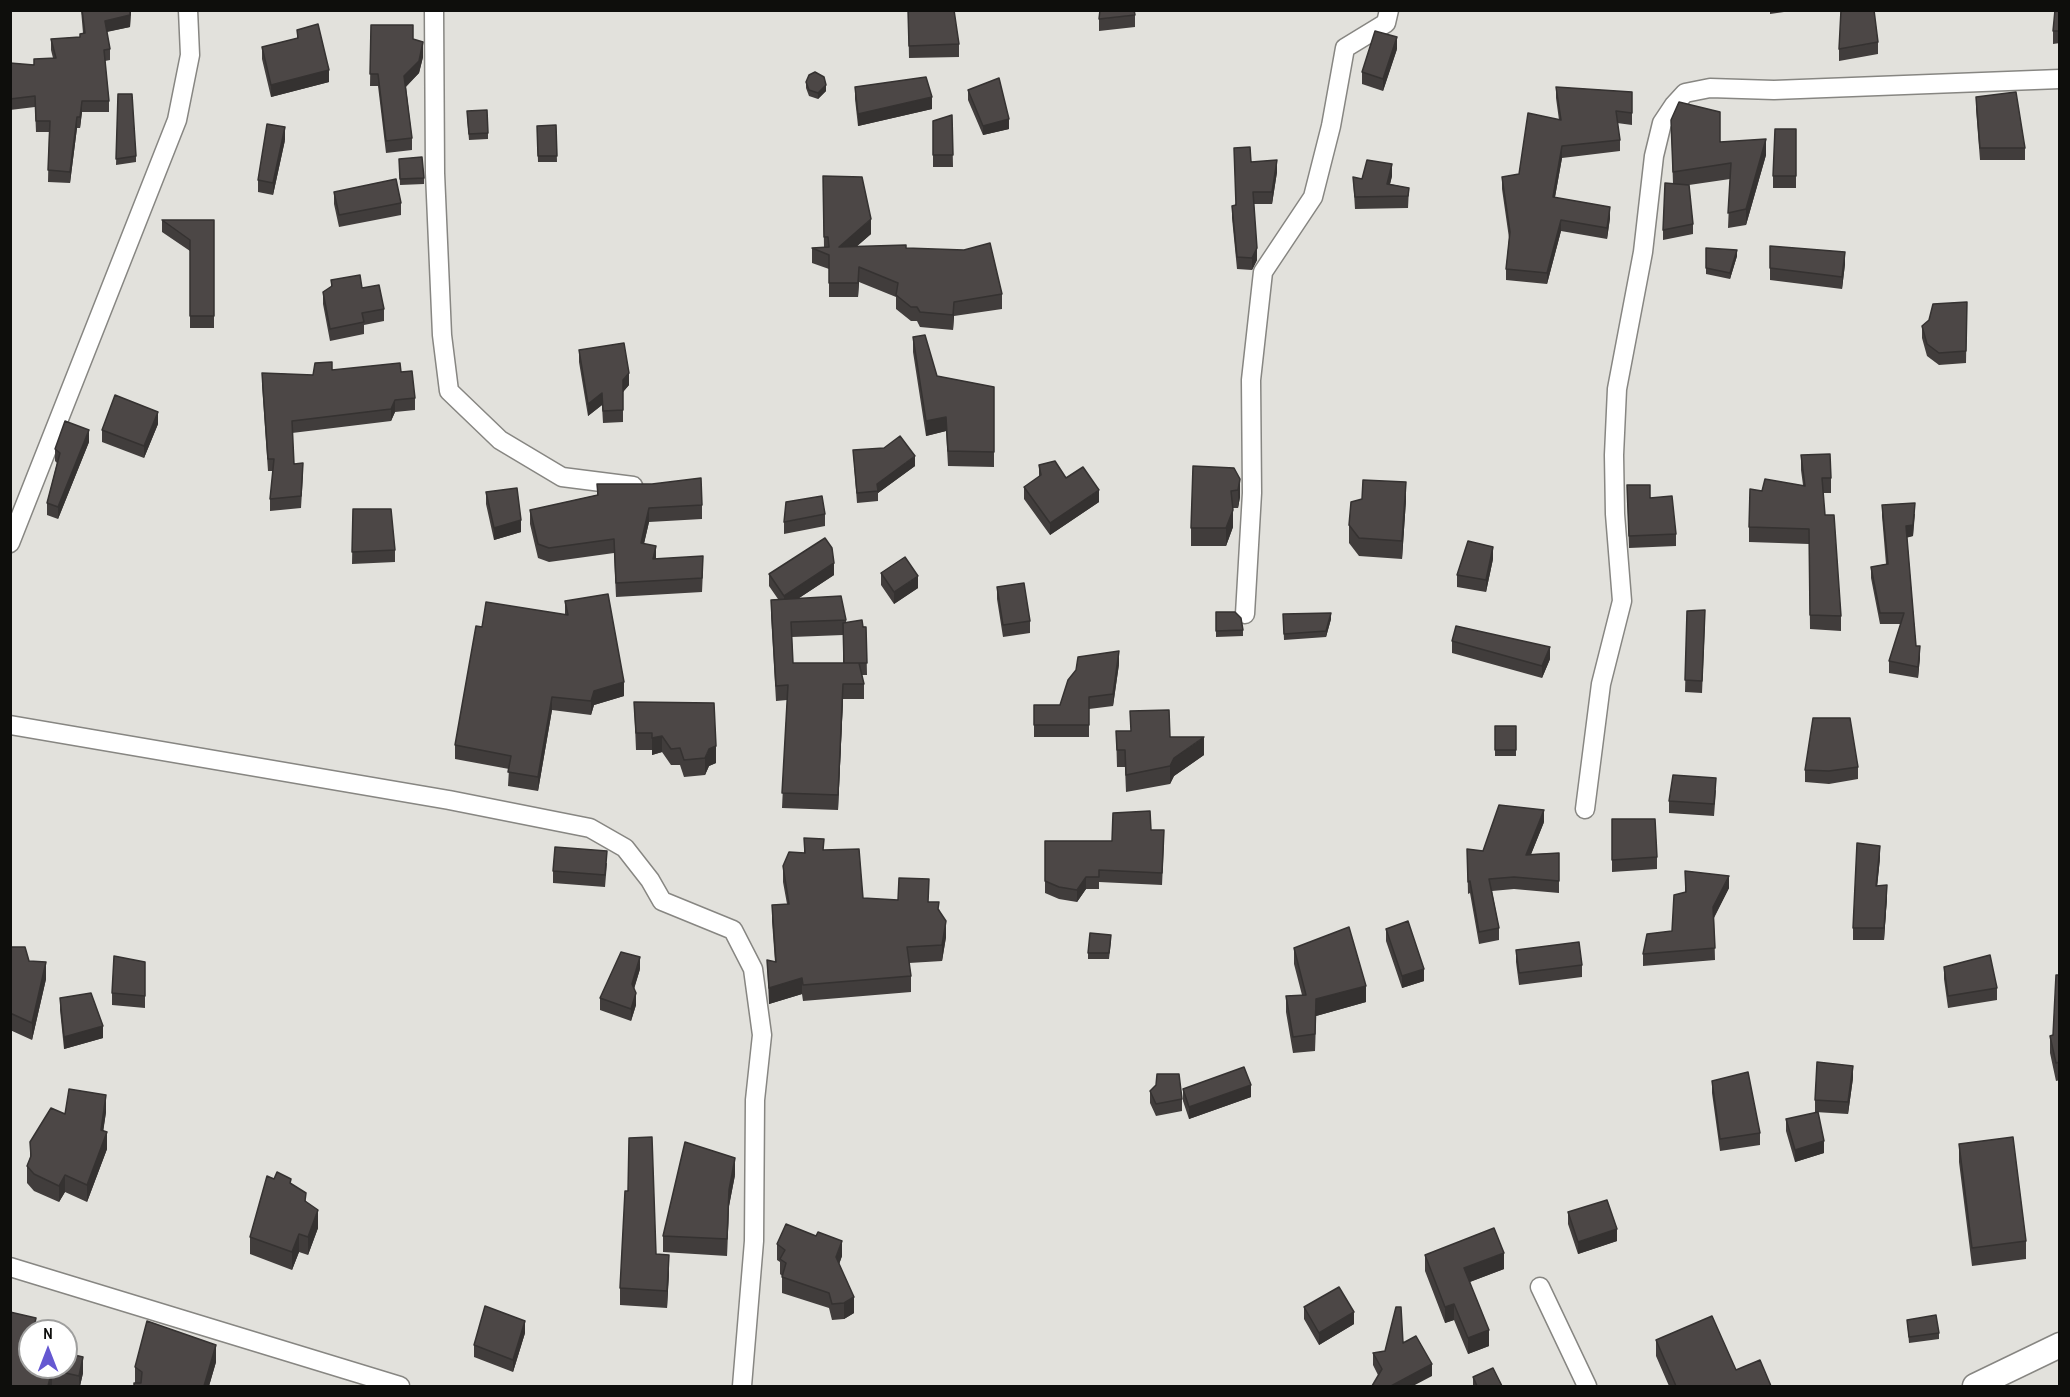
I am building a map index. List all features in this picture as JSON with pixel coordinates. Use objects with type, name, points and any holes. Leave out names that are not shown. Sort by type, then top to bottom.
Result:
[{"type":"street","points":[[10,543],[177,120],[190,55],[188,10]]},
{"type":"street","points":[[434,10],[435,184],[442,335],[449,390],[500,440],[562,477],[621,486],[652,486]]},
{"type":"street","points":[[1245,614],[1252,493],[1251,380],[1263,272],[1313,197],[1331,126],[1345,48],[1386,23],[1389,10]]},
{"type":"street","points":[[1585,810],[1601,684],[1622,601],[1614,491],[1617,389],[1642,252],[1654,156],[1662,123],[1685,93],[1710,88],[1774,90],[2060,79]]},
{"type":"street","points":[[10,725],[449,800],[590,828],[625,848],[651,880],[662,901],[732,930],[753,969],[762,1035],[755,1100],[754,1241],[742,1386]]},
{"type":"street","points":[[10,1267],[400,1386]]},
{"type":"street","points":[[1540,1287],[1587,1386]]},
{"type":"street","points":[[1975,1386],[2060,1345]]},
{"type":"building","points":[[82,10],[130,10],[130,15],[105,21],[110,49],[104,50],[109,101],[82,101],[80,117],[77,117],[70,172],[48,170],[50,121],[36,121],[35,96],[10,99],[10,63],[34,65],[34,59],[56,58],[51,39],[80,37],[80,34],[85,33]]},
{"type":"building","points":[[908,10],[954,10],[959,44],[909,46]]},
{"type":"building","points":[[1100,10],[1134,10],[1135,15],[1099,19]]},
{"type":"building","points":[[1841,10],[1874,10],[1878,42],[1839,49]]},
{"type":"building","points":[[2055,10],[2060,10],[2060,31],[2053,31]]},
{"type":"building","points":[[318,24],[329,70],[271,85],[262,47],[298,38],[297,30]]},
{"type":"building","points":[[371,25],[413,25],[413,39],[423,42],[419,61],[404,76],[412,138],[386,141],[378,74],[370,74]]},
{"type":"building","points":[[1375,31],[1397,37],[1383,79],[1362,72]]},
{"type":"building","points":[[815,72],[824,77],[826,85],[818,93],[809,90],[806,82],[809,75]]},
{"type":"building","points":[[926,77],[932,97],[858,114],[855,87]]},
{"type":"building","points":[[999,78],[1009,119],[983,126],[968,90]]},
{"type":"building","points":[[1556,87],[1632,92],[1632,113],[1616,111],[1620,140],[1562,146],[1553,197],[1610,207],[1607,228],[1561,220],[1547,273],[1506,269],[1510,232],[1502,177],[1519,174],[1528,113],[1561,120]]},
{"type":"building","points":[[2016,92],[2025,148],[1980,148],[1976,97]]},
{"type":"building","points":[[118,94],[132,94],[136,156],[116,159]]},
{"type":"building","points":[[1679,102],[1720,112],[1720,142],[1766,139],[1746,209],[1728,213],[1731,163],[1673,172],[1671,120]]},
{"type":"building","points":[[487,110],[488,133],[469,134],[467,111]]},
{"type":"building","points":[[952,115],[953,155],[933,155],[933,121]]},
{"type":"building","points":[[267,124],[285,127],[273,183],[258,180]]},
{"type":"building","points":[[556,125],[557,156],[538,156],[537,126]]},
{"type":"building","points":[[1775,129],[1796,129],[1796,176],[1773,176]]},
{"type":"building","points":[[1250,147],[1251,162],[1277,160],[1272,192],[1253,192],[1257,248],[1252,258],[1237,257],[1232,206],[1236,205],[1234,148]]},
{"type":"building","points":[[422,157],[424,178],[400,179],[399,159]]},
{"type":"building","points":[[1367,160],[1392,164],[1387,184],[1409,188],[1408,196],[1355,197],[1353,177],[1362,179]]},
{"type":"building","points":[[823,176],[862,177],[871,219],[839,247],[906,245],[906,248],[964,250],[990,243],[1002,294],[954,302],[953,315],[920,312],[917,307],[911,307],[896,295],[898,283],[859,267],[858,283],[829,283],[829,255],[812,248],[829,247],[828,237],[824,237]]},
{"type":"building","points":[[396,179],[401,203],[339,215],[334,192]]},
{"type":"building","points":[[1665,183],[1689,185],[1693,224],[1663,230]]},
{"type":"building","points":[[162,220],[214,220],[214,316],[190,316],[190,240]]},
{"type":"building","points":[[1770,246],[1845,252],[1842,277],[1770,268]]},
{"type":"building","points":[[1706,248],[1737,250],[1730,273],[1706,268]]},
{"type":"building","points":[[360,275],[362,288],[379,285],[384,309],[362,313],[364,322],[330,329],[323,292],[332,286],[331,280]]},
{"type":"building","points":[[1967,302],[1966,351],[1939,353],[1927,344],[1922,326],[1929,320],[1933,304]]},
{"type":"building","points":[[925,335],[937,376],[994,387],[994,452],[948,451],[946,417],[926,421],[913,337]]},
{"type":"building","points":[[624,343],[629,373],[623,380],[623,410],[603,411],[602,393],[588,404],[579,350]]},
{"type":"building","points":[[332,362],[332,370],[400,363],[401,372],[412,371],[415,398],[395,400],[391,409],[292,421],[294,464],[303,463],[301,496],[270,499],[274,459],[268,459],[262,373],[313,375],[315,363]]},
{"type":"building","points":[[115,395],[158,412],[144,446],[102,430]]},
{"type":"building","points":[[65,421],[89,430],[58,507],[47,503],[60,453],[55,449]]},
{"type":"building","points":[[900,436],[915,456],[877,484],[878,491],[857,493],[853,450],[884,448]]},
{"type":"building","points":[[1830,454],[1831,478],[1822,478],[1825,515],[1834,515],[1841,616],[1810,615],[1809,529],[1749,527],[1750,489],[1762,491],[1765,479],[1805,486],[1801,455]]},
{"type":"building","points":[[1055,461],[1066,478],[1083,467],[1099,490],[1050,523],[1024,487],[1041,475],[1039,465]]},
{"type":"building","points":[[1193,466],[1234,468],[1240,479],[1238,490],[1231,491],[1233,510],[1226,528],[1191,528]]},
{"type":"building","points":[[701,478],[702,505],[649,508],[641,543],[656,546],[653,559],[703,556],[702,578],[616,583],[614,539],[549,548],[538,544],[530,510],[598,495],[597,484],[652,484]]},
{"type":"building","points":[[1363,480],[1406,482],[1402,541],[1359,538],[1349,525],[1351,502],[1362,499]]},
{"type":"building","points":[[1627,485],[1650,485],[1650,498],[1672,496],[1676,534],[1629,536]]},
{"type":"building","points":[[517,488],[521,520],[494,528],[486,492]]},
{"type":"building","points":[[822,496],[825,514],[784,522],[786,502]]},
{"type":"building","points":[[1915,503],[1913,525],[1906,526],[1916,646],[1920,646],[1918,667],[1889,661],[1904,613],[1880,613],[1871,567],[1888,564],[1882,505]]},
{"type":"building","points":[[353,509],[391,509],[395,550],[352,552]]},
{"type":"building","points":[[825,538],[832,548],[834,563],[784,596],[769,574]]},
{"type":"building","points":[[1468,541],[1493,547],[1486,580],[1457,575]]},
{"type":"building","points":[[905,557],[918,576],[894,592],[881,573]]},
{"type":"building","points":[[1024,583],[1030,621],[1003,625],[997,587]]},
{"type":"building","points":[[608,594],[624,682],[594,691],[591,701],[552,697],[538,777],[508,772],[511,756],[455,745],[476,626],[482,627],[486,602],[568,615],[565,601]]},
{"type":"building","points":[[841,596],[846,620],[791,622],[793,663],[859,663],[864,684],[843,684],[838,795],[782,793],[788,685],[776,686],[771,600]]},
{"type":"building","points":[[1705,610],[1702,681],[1685,680],[1687,611]]},
{"type":"building","points":[[1216,612],[1235,612],[1241,618],[1243,630],[1216,631]]},
{"type":"building","points":[[1331,613],[1326,631],[1284,634],[1283,614]]},
{"type":"building","points":[[862,620],[863,627],[866,627],[867,663],[844,663],[843,623]]},
{"type":"building","points":[[1456,626],[1550,647],[1542,666],[1452,641]]},
{"type":"building","points":[[1119,651],[1113,694],[1089,697],[1089,725],[1034,725],[1034,705],[1060,705],[1068,680],[1076,670],[1078,657]]},
{"type":"building","points":[[634,702],[714,703],[716,746],[709,749],[705,758],[684,760],[680,748],[671,749],[662,736],[652,738],[652,733],[636,733]]},
{"type":"building","points":[[1169,710],[1170,737],[1204,737],[1174,758],[1170,766],[1126,775],[1125,750],[1117,750],[1116,731],[1131,731],[1130,711]]},
{"type":"building","points":[[1813,718],[1850,718],[1858,767],[1829,771],[1805,770]]},
{"type":"building","points":[[1495,726],[1516,726],[1516,750],[1495,750]]},
{"type":"building","points":[[1673,775],[1716,778],[1714,804],[1669,801]]},
{"type":"building","points":[[1499,805],[1544,810],[1526,855],[1559,853],[1559,881],[1514,877],[1489,879],[1499,928],[1479,932],[1470,881],[1468,882],[1467,849],[1483,851]]},
{"type":"building","points":[[1150,811],[1151,830],[1164,830],[1162,873],[1099,870],[1099,877],[1086,877],[1077,890],[1059,887],[1045,881],[1045,841],[1112,841],[1113,813]]},
{"type":"building","points":[[1612,819],[1655,819],[1657,857],[1612,860]]},
{"type":"building","points":[[804,838],[824,839],[823,850],[859,849],[863,898],[898,900],[899,878],[929,879],[928,902],[939,902],[938,909],[946,921],[942,945],[907,947],[911,976],[803,985],[802,978],[769,988],[767,960],[776,962],[772,905],[789,904],[783,866],[789,852],[805,853]]},
{"type":"building","points":[[1857,843],[1880,846],[1876,886],[1887,885],[1884,928],[1853,928]]},
{"type":"building","points":[[555,847],[607,851],[605,875],[553,871]]},
{"type":"building","points":[[1685,871],[1729,876],[1713,907],[1715,948],[1643,954],[1647,934],[1672,931],[1674,895],[1686,892]]},
{"type":"building","points":[[1408,921],[1424,969],[1402,976],[1386,929]]},
{"type":"building","points":[[1349,927],[1366,986],[1316,999],[1315,1034],[1293,1037],[1286,996],[1306,995],[1294,948]]},
{"type":"building","points":[[1090,933],[1111,935],[1109,953],[1088,953]]},
{"type":"building","points":[[1579,942],[1582,965],[1519,973],[1516,950]]},
{"type":"building","points":[[10,947],[25,947],[29,961],[46,962],[32,1023],[10,1013]]},
{"type":"building","points":[[621,952],[640,957],[632,984],[636,993],[631,1009],[600,998]]},
{"type":"building","points":[[1990,955],[1997,988],[1948,996],[1944,967]]},
{"type":"building","points":[[114,956],[145,962],[145,996],[112,993]]},
{"type":"building","points":[[2056,975],[2060,975],[2060,1062],[2056,1063],[2050,1036],[2053,1035]]},
{"type":"building","points":[[91,993],[103,1026],[64,1037],[60,998]]},
{"type":"building","points":[[1817,1062],[1853,1066],[1848,1102],[1815,1100]]},
{"type":"building","points":[[1244,1067],[1251,1085],[1189,1107],[1183,1089]]},
{"type":"building","points":[[1748,1072],[1760,1133],[1720,1139],[1712,1081]]},
{"type":"building","points":[[1157,1074],[1179,1074],[1182,1099],[1156,1104],[1150,1091],[1156,1085]]},
{"type":"building","points":[[69,1089],[106,1095],[101,1130],[107,1132],[87,1185],[65,1175],[59,1186],[34,1174],[27,1166],[31,1156],[30,1142],[51,1108],[65,1114]]},
{"type":"building","points":[[1818,1112],[1824,1141],[1795,1150],[1786,1119]]},
{"type":"building","points":[[652,1137],[656,1254],[669,1255],[667,1291],[620,1288],[625,1191],[628,1191],[629,1138]]},
{"type":"building","points":[[2013,1137],[2026,1241],[1972,1248],[1959,1144]]},
{"type":"building","points":[[685,1142],[735,1158],[729,1190],[727,1239],[663,1236]]},
{"type":"building","points":[[277,1172],[291,1179],[290,1183],[306,1193],[305,1201],[318,1210],[308,1237],[299,1234],[292,1252],[250,1237],[267,1176],[274,1179]]},
{"type":"building","points":[[1607,1200],[1617,1229],[1578,1242],[1568,1212]]},
{"type":"building","points":[[786,1224],[816,1236],[818,1232],[842,1241],[836,1257],[854,1297],[844,1303],[832,1304],[829,1293],[782,1277],[786,1263],[780,1259],[785,1250],[777,1244]]},
{"type":"building","points":[[1494,1228],[1504,1253],[1464,1268],[1489,1330],[1468,1338],[1454,1304],[1445,1307],[1425,1255]]},
{"type":"building","points":[[1339,1287],[1354,1312],[1319,1333],[1304,1307]]},
{"type":"building","points":[[485,1306],[525,1321],[513,1360],[474,1345]]},
{"type":"building","points":[[1396,1307],[1401,1307],[1403,1343],[1416,1336],[1432,1364],[1391,1386],[1372,1386],[1382,1369],[1373,1353],[1385,1351]]},
{"type":"building","points":[[10,1312],[36,1318],[18,1319],[18,1379],[50,1379],[48,1386],[10,1386]]},
{"type":"building","points":[[1936,1315],[1939,1333],[1909,1337],[1907,1320]]},
{"type":"building","points":[[1712,1316],[1736,1370],[1760,1360],[1771,1386],[1676,1386],[1656,1340]]},
{"type":"building","points":[[147,1321],[216,1345],[204,1386],[134,1386],[134,1383],[141,1383],[142,1372],[135,1367]]},
{"type":"building","points":[[78,1356],[83,1357],[78,1376]]},
{"type":"building","points":[[1493,1368],[1502,1386],[1477,1386],[1473,1377]]}]
